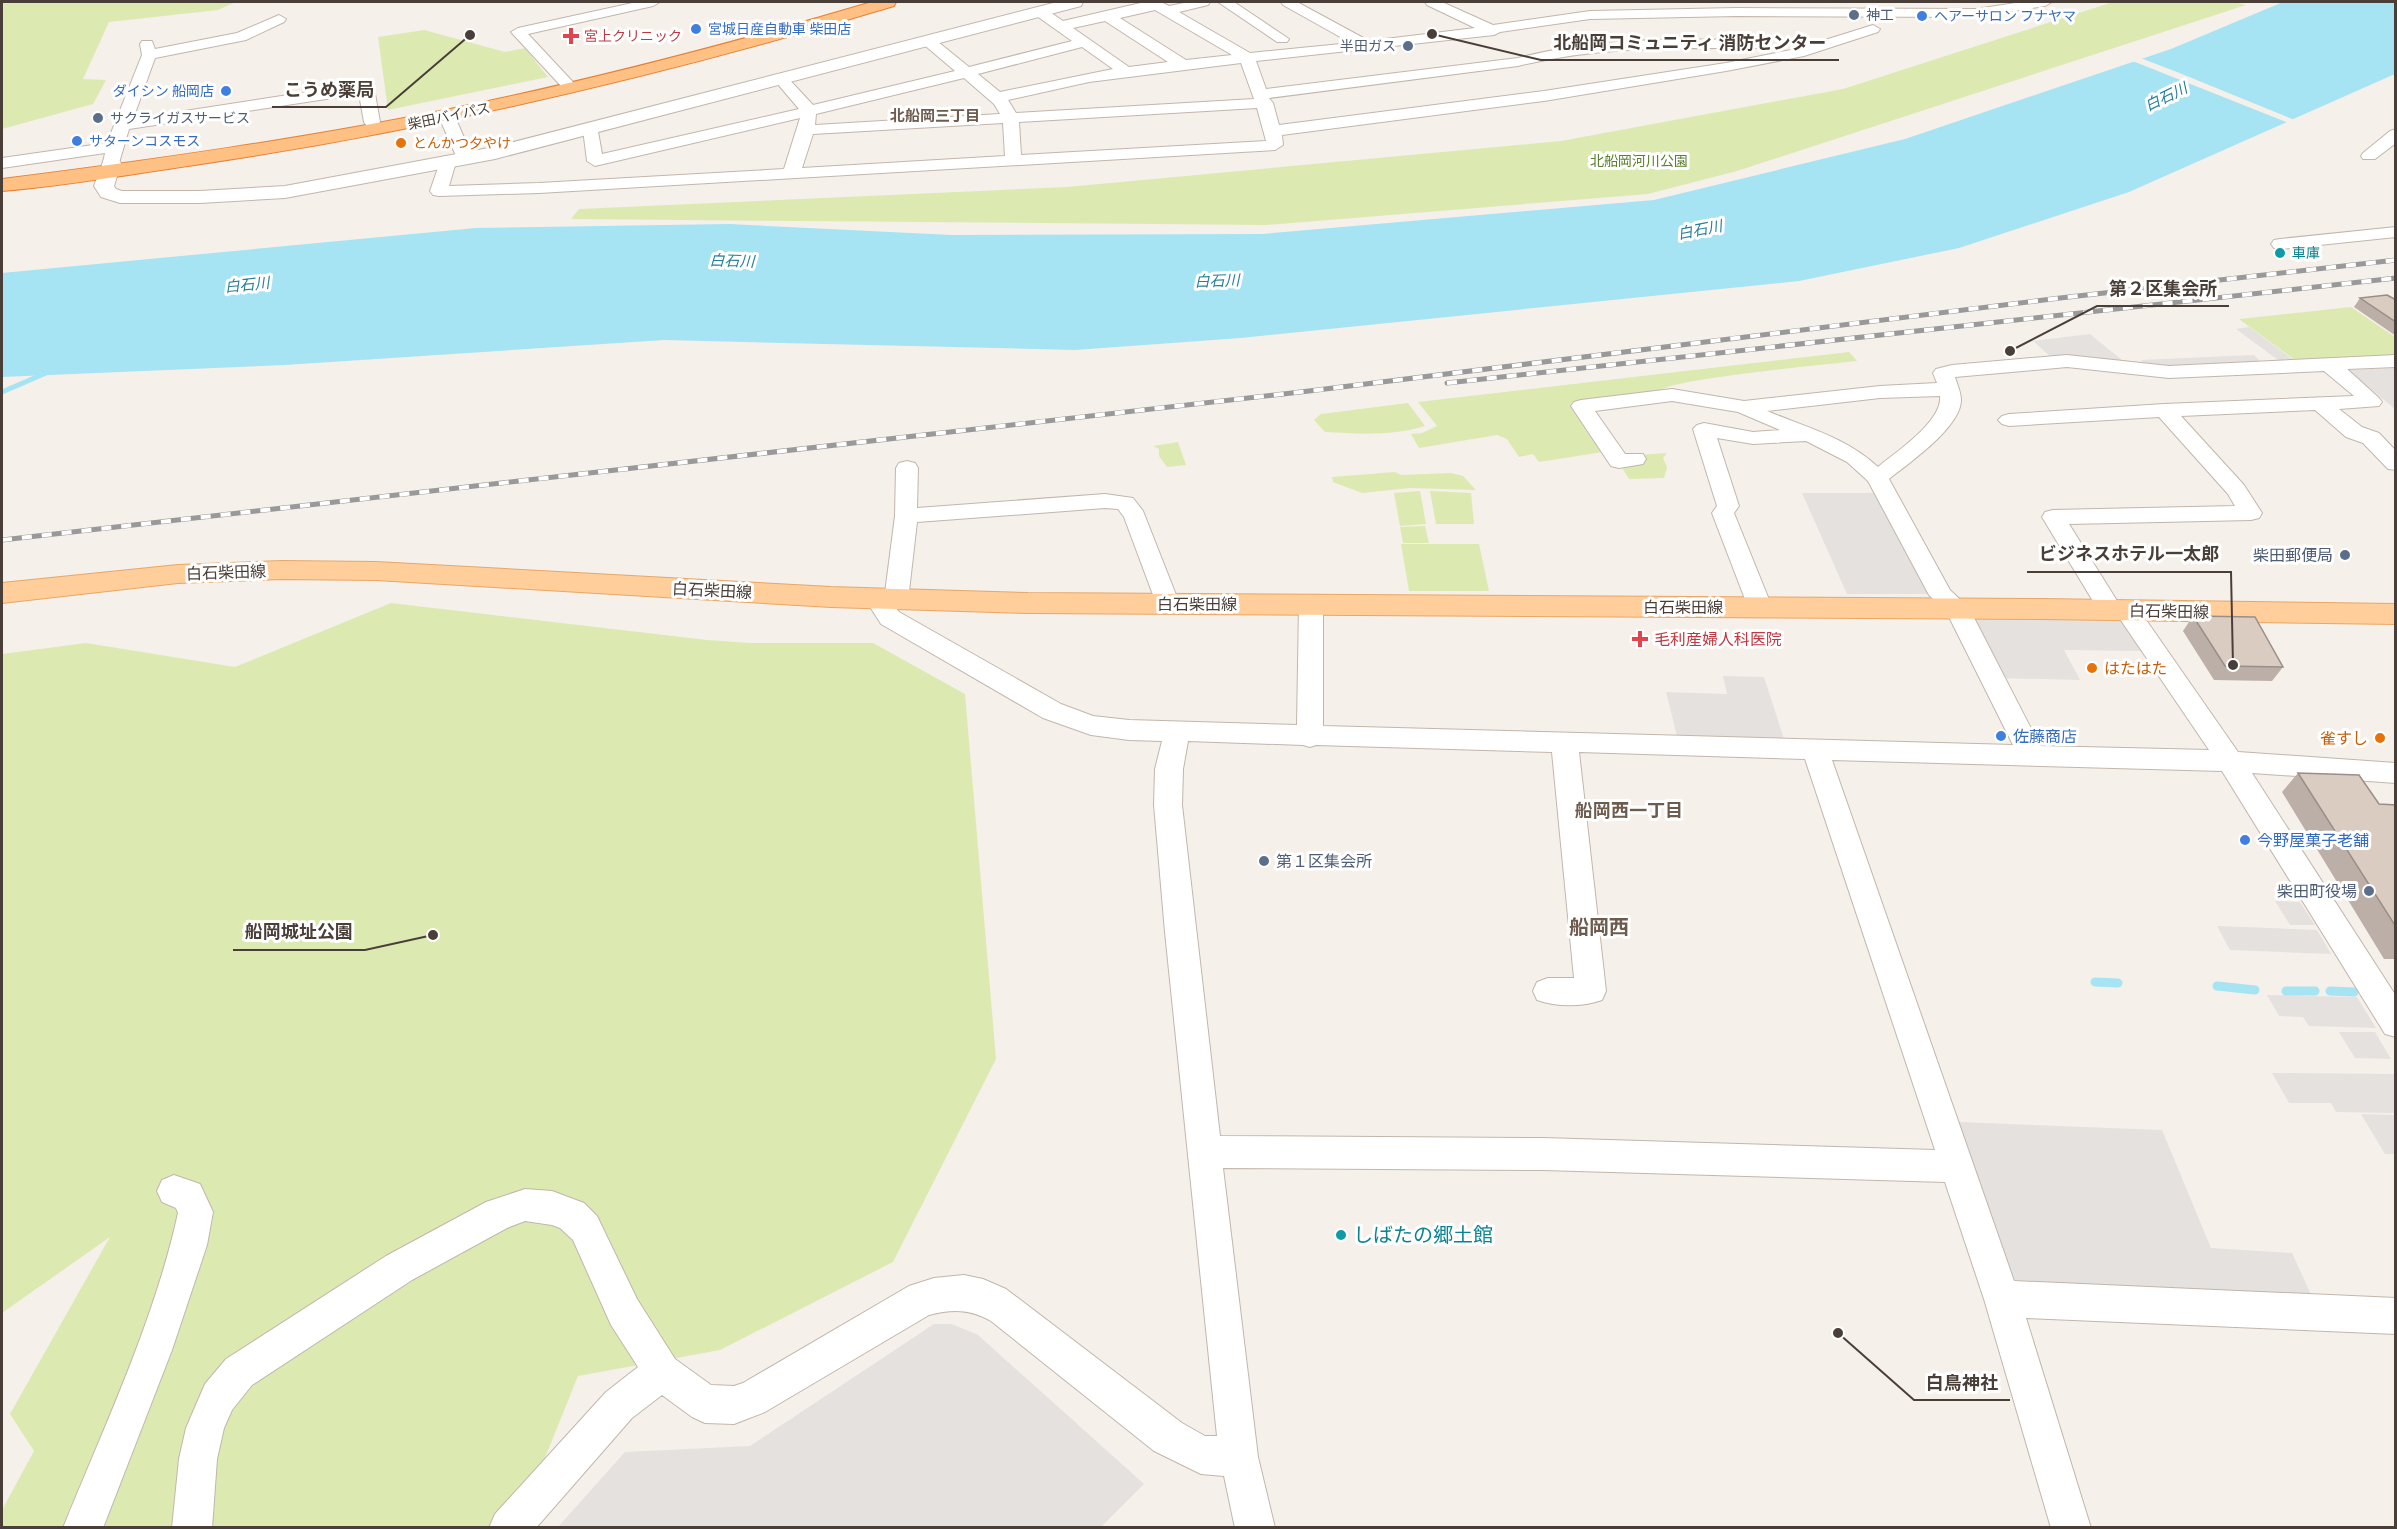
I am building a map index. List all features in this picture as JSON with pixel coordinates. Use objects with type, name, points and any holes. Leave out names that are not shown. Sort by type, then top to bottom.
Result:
[{"type":"highway","name":"柴田バイパス","points":[[2,175],[372,122],[567,84],[749,37],[863,2]]},
{"type":"highway","name":"柴田バイパス","points":[[2,185],[111,161],[310,142],[447,117],[666,67],[763,41],[888,2]]},
{"type":"main road","name":"白石柴田線","points":[[2,593],[178,574],[282,570],[376,571],[886,599],[1168,604],[1957,608],[2396,614]]},
{"type":"street","points":[[567,84],[518,32],[653,2]]},
{"type":"street","points":[[279,19],[241,37],[148,49],[104,186],[108,193],[113,196],[144,198],[285,192],[456,160],[529,145],[1075,2]]},
{"type":"street","points":[[1061,26],[1159,6],[1203,2]]},
{"type":"street","points":[[1225,2],[1282,39]]},
{"type":"street","points":[[1288,2],[1368,46]]},
{"type":"street","points":[[1436,3],[1454,2]]},
{"type":"street","points":[[1592,2],[1613,14],[1630,45]]},
{"type":"street","points":[[1846,2],[1875,29]]},
{"type":"street","points":[[1000,97],[1126,72],[1182,64],[1368,46],[1573,17],[1732,7],[1856,13],[1962,9],[2045,2]]},
{"type":"street","points":[[1436,3],[1493,29],[1554,110]]},
{"type":"street","points":[[571,4],[594,16]]},
{"type":"street","points":[[447,117],[456,160],[439,190],[579,186],[1275,145],[1263,99],[1247,58],[1159,6]]},
{"type":"street","points":[[1732,7],[1756,35],[1768,60],[1785,71]]},
{"type":"street","points":[[1944,28],[1962,20],[1962,9]]},
{"type":"street","points":[[1039,11],[1126,72]]},
{"type":"street","points":[[1109,17],[1182,64]]},
{"type":"street","points":[[1821,30],[1875,29]]},
{"type":"street","points":[[1273,131],[1544,96],[1768,60],[1827,45],[1875,29]]},
{"type":"street","points":[[807,130],[1263,99],[1518,62],[1548,53],[1603,46],[1756,35]]},
{"type":"street","points":[[927,40],[965,72],[1000,97],[1010,117],[1014,137],[1013,161]]},
{"type":"street","points":[[595,161],[841,104],[1084,42]]},
{"type":"street","points":[[781,79],[809,110],[807,130],[792,174]]},
{"type":"street","points":[[123,125],[366,88],[372,122]]},
{"type":"street","points":[[839,128],[841,104]]},
{"type":"street","points":[[579,186],[595,161],[591,129]]},
{"type":"street","points":[[2369,156],[2396,134]]},
{"type":"street","points":[[2,163],[111,161]]},
{"type":"street","points":[[2280,244],[2396,232]]},
{"type":"street","points":[[1877,478],[1943,419],[1951,401],[1943,373],[2033,362],[2082,361],[2130,369],[2169,372],[2396,362]]},
{"type":"street","points":[[2009,420],[2164,410],[2372,402],[2330,365]]},
{"type":"street","points":[[1744,407],[1880,392],[1948,389]]},
{"type":"street","points":[[1635,459],[1619,461],[1581,406],[1672,395],[1700,398],[1744,407],[1811,435],[1855,457],[1877,478],[1941,595],[1957,608],[2032,757]]},
{"type":"street","points":[[2320,404],[2354,432],[2371,438],[2396,464]]},
{"type":"street","points":[[2164,410],[2236,490],[2251,513],[2053,518],[2230,761],[2396,1024]]},
{"type":"street","points":[[1760,607],[1723,513],[1728,506],[1704,429],[1753,438],[1811,435]]},
{"type":"street","points":[[907,468],[906,516],[886,599],[890,618],[1052,711],[1090,725],[1177,733],[2230,761],[2396,773]]},
{"type":"street","points":[[906,516],[1105,501],[1125,503],[1135,516],[1168,604]]},
{"type":"street","points":[[1310,737],[1311,604]]},
{"type":"street","points":[[1177,733],[1169,769],[1168,805],[1239,1457],[1255,1527]]},
{"type":"street","points":[[1548,991],[1590,991],[1565,744]]},
{"type":"street","points":[[1815,750],[2002,1299],[2071,1527]]},
{"type":"street","points":[[1205,1152],[1543,1154],[1958,1167]]},
{"type":"street","points":[[83,1527],[153,1350],[189,1245],[196,1212],[188,1196],[174,1191]]},
{"type":"street","points":[[192,1527],[198,1459],[205,1428],[218,1397],[239,1372],[399,1268],[498,1214],[525,1205],[552,1208],[572,1215],[585,1228],[624,1312],[663,1371],[705,1404],[734,1405],[752,1399],[922,1299],[949,1292],[970,1293],[989,1299],[1004,1308],[1168,1437],[1201,1455],[1239,1457]]},
{"type":"street","points":[[2002,1299],[2396,1316]]},
{"type":"street","points":[[509,1527],[619,1405],[663,1371]]},
{"type":"green space","points":[[2,2],[236,2],[218,10],[109,22],[83,79],[106,80],[93,104],[2,129]]},
{"type":"green space","name":"北船岡河川公園","points":[[2113,2],[2234,2],[2246,5],[1737,171],[1648,194],[1266,225],[571,219],[579,209],[1067,187],[1561,141],[1843,89]]},
{"type":"green space","points":[[424,30],[505,52],[525,48],[548,77],[388,110],[378,37]]},
{"type":"green space","points":[[2351,307],[2395,337],[2395,356],[2295,360],[2239,319]]},
{"type":"green space","points":[[1849,352],[1857,361],[1720,377],[1670,386],[1659,391],[1570,404],[1603,452],[1539,462],[1533,454],[1519,457],[1507,439],[1497,435],[1419,448],[1411,434],[1422,433],[1437,426],[1418,402]]},
{"type":"green space","points":[[1408,403],[1425,426],[1388,433],[1338,433],[1325,432],[1314,420],[1321,414]]},
{"type":"green space","points":[[1178,442],[1186,465],[1167,467],[1159,456],[1159,449],[1153,446]]},
{"type":"green space","points":[[1667,453],[1663,458],[1667,467],[1664,478],[1629,479],[1621,466],[1644,463],[1639,455]]},
{"type":"green space","points":[[1395,472],[1401,475],[1451,473],[1463,476],[1476,490],[1410,488],[1362,493],[1333,482],[1332,477]]},
{"type":"green space","points":[[1420,491],[1426,524],[1400,526],[1394,493]]},
{"type":"green space","points":[[1430,491],[1471,493],[1474,524],[1436,524]]},
{"type":"green space","points":[[1425,526],[1429,543],[1403,543],[1400,527]]},
{"type":"green space","points":[[1401,544],[1479,544],[1489,591],[1409,591]]},
{"type":"green space","points":[[391,603],[707,640],[749,643],[873,643],[965,694],[996,1059],[893,1262],[720,1350],[578,1376],[517,1527],[2,1527],[2,1510],[34,1451],[10,1414],[110,1237],[2,1313],[2,654],[86,643],[235,667]]},
{"type":"shaded area","points":[[2249,327],[2295,361],[2282,363],[2236,329]]},
{"type":"shaded area","points":[[2090,334],[2128,365],[2053,359],[2033,341]]},
{"type":"shaded area","points":[[2254,355],[2264,365],[2150,370],[2141,360]]},
{"type":"shaded area","points":[[2395,368],[2395,409],[2348,370]]},
{"type":"shaded area","points":[[1802,493],[1881,493],[1932,594],[1847,594]]},
{"type":"shaded area","points":[[1965,615],[2122,618],[2142,651],[2064,650],[2080,680],[1997,678]]},
{"type":"shaded area","points":[[1723,676],[1764,677],[1784,739],[1677,736],[1666,692],[1727,694]]},
{"type":"shaded area","points":[[2275,901],[2300,902],[2315,925],[2290,925]]},
{"type":"shaded area","points":[[2217,926],[2317,930],[2331,954],[2230,950]]},
{"type":"shaded area","points":[[2267,995],[2357,997],[2376,1028],[2309,1026],[2303,1017],[2279,1016]]},
{"type":"shaded area","points":[[2339,1032],[2375,1032],[2391,1059],[2355,1058]]},
{"type":"shaded area","points":[[2272,1073],[2395,1074],[2395,1113],[2336,1112],[2331,1103],[2289,1103]]},
{"type":"shaded area","points":[[2361,1114],[2395,1115],[2395,1154],[2385,1154]]},
{"type":"shaded area","points":[[1959,1122],[2162,1130],[2211,1248],[2292,1253],[2313,1299],[2014,1287]]},
{"type":"shaded area","points":[[934,1324],[952,1324],[978,1335],[1144,1484],[1101,1527],[558,1527],[625,1452],[750,1446]]},
{"type":"water","name":"白石川","points":[[2283,2],[2395,2],[2395,74],[2129,192],[1959,248],[1799,281],[1241,338],[1075,350],[664,340],[285,365],[2,377],[2,273],[476,228],[729,224],[952,235],[1262,234],[1654,200],[1905,139],[2171,49]]},
{"type":"pier","points":[[2138,57],[2297,121],[2291,124],[2130,60]]},
{"type":"building","points":[[2387,295],[2396,300],[2396,322],[2360,298]]},
{"type":"building","points":[[2193,616],[2255,617],[2283,667],[2225,666]]},
{"type":"building","points":[[2298,773],[2359,775],[2379,804],[2396,805],[2396,927]]},
{"type":"waterway","points":[[2,392],[46,373]]},
{"type":"waterway","points":[[2095,982],[2118,983]]},
{"type":"waterway","points":[[2217,986],[2255,990]]},
{"type":"waterway","points":[[2286,991],[2315,991]]},
{"type":"waterway","points":[[2330,991],[2354,992]]},
{"type":"railway","points":[[2,540],[1309,391],[2060,298],[2396,260]]},
{"type":"railway","points":[[1447,383],[2396,278]]},
{"type":"place","name":"神工","points":[[1854,15]]},
{"type":"place","name":"ヘアーサロン フナヤマ","points":[[1922,16]]},
{"type":"place","name":"宮城日産自動車 柴田店","points":[[696,29]]},
{"type":"place","name":"北船岡コミュニティ 消防センター","points":[[1432,34]]},
{"type":"place","name":"こうめ薬局","points":[[470,35]]},
{"type":"place","name":"宮上クリニック","points":[[571,36]]},
{"type":"place","name":"半田ガス","points":[[1408,46]]},
{"type":"place","name":"ダイシン 船岡店","points":[[226,91]]},
{"type":"place","name":"サクライガスサービス","points":[[98,118]]},
{"type":"place","name":"サターンコスモス","points":[[77,141]]},
{"type":"place","name":"とんかつ夕やけ","points":[[401,143]]},
{"type":"place","name":"車庫","points":[[2280,253]]},
{"type":"place","name":"第２区集会所","points":[[2010,351]]},
{"type":"place","name":"柴田郵便局","points":[[2345,555]]},
{"type":"place","name":"毛利産婦人科医院","points":[[1640,639]]},
{"type":"place","name":"ビジネスホテル一太郎","points":[[2233,665]]},
{"type":"place","name":"はたはた","points":[[2092,668]]},
{"type":"place","name":"佐藤商店","points":[[2001,736]]},
{"type":"place","name":"雀すし","points":[[2380,738]]},
{"type":"place","name":"今野屋菓子老舗","points":[[2245,840]]},
{"type":"place","name":"第１区集会所","points":[[1264,861]]},
{"type":"place","name":"柴田町役場","points":[[2369,891]]},
{"type":"place","name":"船岡城址公園","points":[[433,935]]},
{"type":"place","name":"しばたの郷土館","points":[[1341,1235]]},
{"type":"place","name":"白鳥神社","points":[[1838,1333]]},
{"type":"district","name":"北船岡三丁目","points":[[935,116]]},
{"type":"district","name":"船岡西一丁目","points":[[1629,811]]},
{"type":"district","name":"船岡西","points":[[1599,927]]}]
